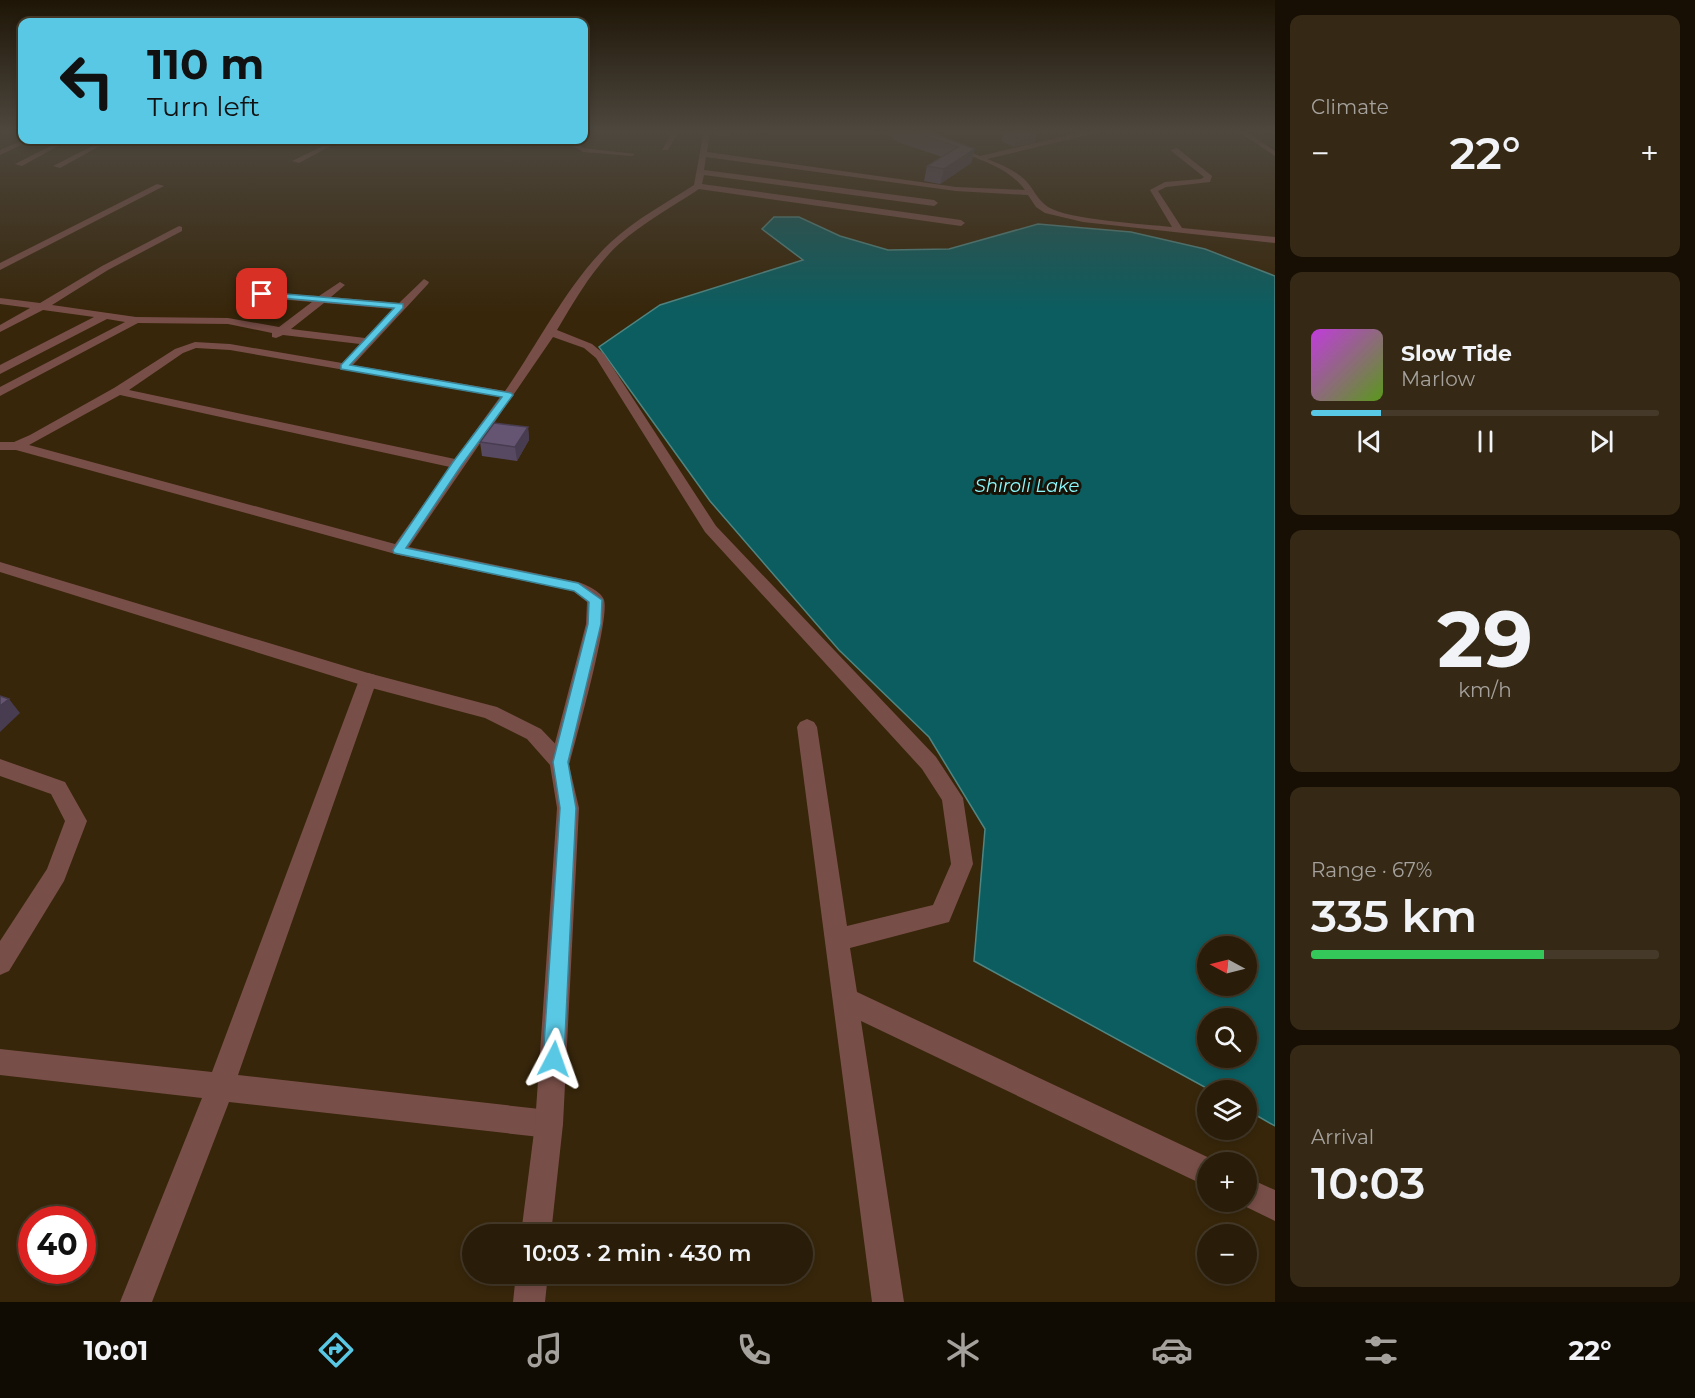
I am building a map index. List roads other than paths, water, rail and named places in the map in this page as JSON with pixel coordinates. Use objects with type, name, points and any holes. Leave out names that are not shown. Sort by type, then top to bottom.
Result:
[{"type":"street","points":[[0,267],[150,191]]},
{"type":"street","points":[[399,550],[551,332],[588,272],[606,251],[631,231],[691,191]]},
{"type":"street","points":[[732,191],[961,223]]},
{"type":"street","points":[[842,191],[934,203]]},
{"type":"street","points":[[989,191],[1030,193],[1048,211],[1061,215],[1275,240]]},
{"type":"street","points":[[1154,191],[1179,230]]},
{"type":"street","points":[[0,329],[44,306],[77,283],[179,229]]},
{"type":"street","points":[[344,367],[424,282]]},
{"type":"street","points":[[256,351],[340,285]]},
{"type":"street","points":[[242,293],[400,306]]},
{"type":"street","points":[[0,301],[136,320],[228,321],[281,331],[366,341]]},
{"type":"street","points":[[0,370],[105,316]]},
{"type":"street","points":[[0,392],[136,320]]},
{"type":"street","points":[[551,332],[588,346],[600,356],[710,529],[929,763],[952,798],[962,864],[941,914],[838,940]]},
{"type":"street","points":[[8,446],[35,438],[118,391],[163,360],[195,345],[213,344],[508,395]]},
{"type":"street","points":[[118,391],[457,464]]},
{"type":"street","points":[[8,446],[399,550],[578,587],[596,600],[595,624],[560,762],[568,808],[549,1124],[537,1224]]},
{"type":"street","points":[[0,567],[368,680],[490,712],[534,734],[560,762]]},
{"type":"street","points":[[136,1302],[220,1088],[368,680]]},
{"type":"street","points":[[807,727],[888,1302]]},
{"type":"street","points":[[0,767],[58,788],[76,821],[56,874],[0,963]]},
{"type":"street","points":[[845,1000],[1197,1168]]},
{"type":"street","points":[[0,1062],[549,1124]]},
{"type":"street","points":[[1257,1197],[1275,1206]]},
{"type":"street","points":[[529,1302],[531,1284]]},
{"type":"water","name":"Shiroli Lake","points":[[774,217],[799,217],[840,236],[888,250],[949,249],[1038,224],[1131,232],[1205,249],[1275,276],[1275,1126],[1257,1116],[1257,1080],[1197,1080],[1197,1083],[974,961],[985,829],[929,737],[839,650],[710,501],[599,347],[660,305],[803,260],[762,229]]}]
